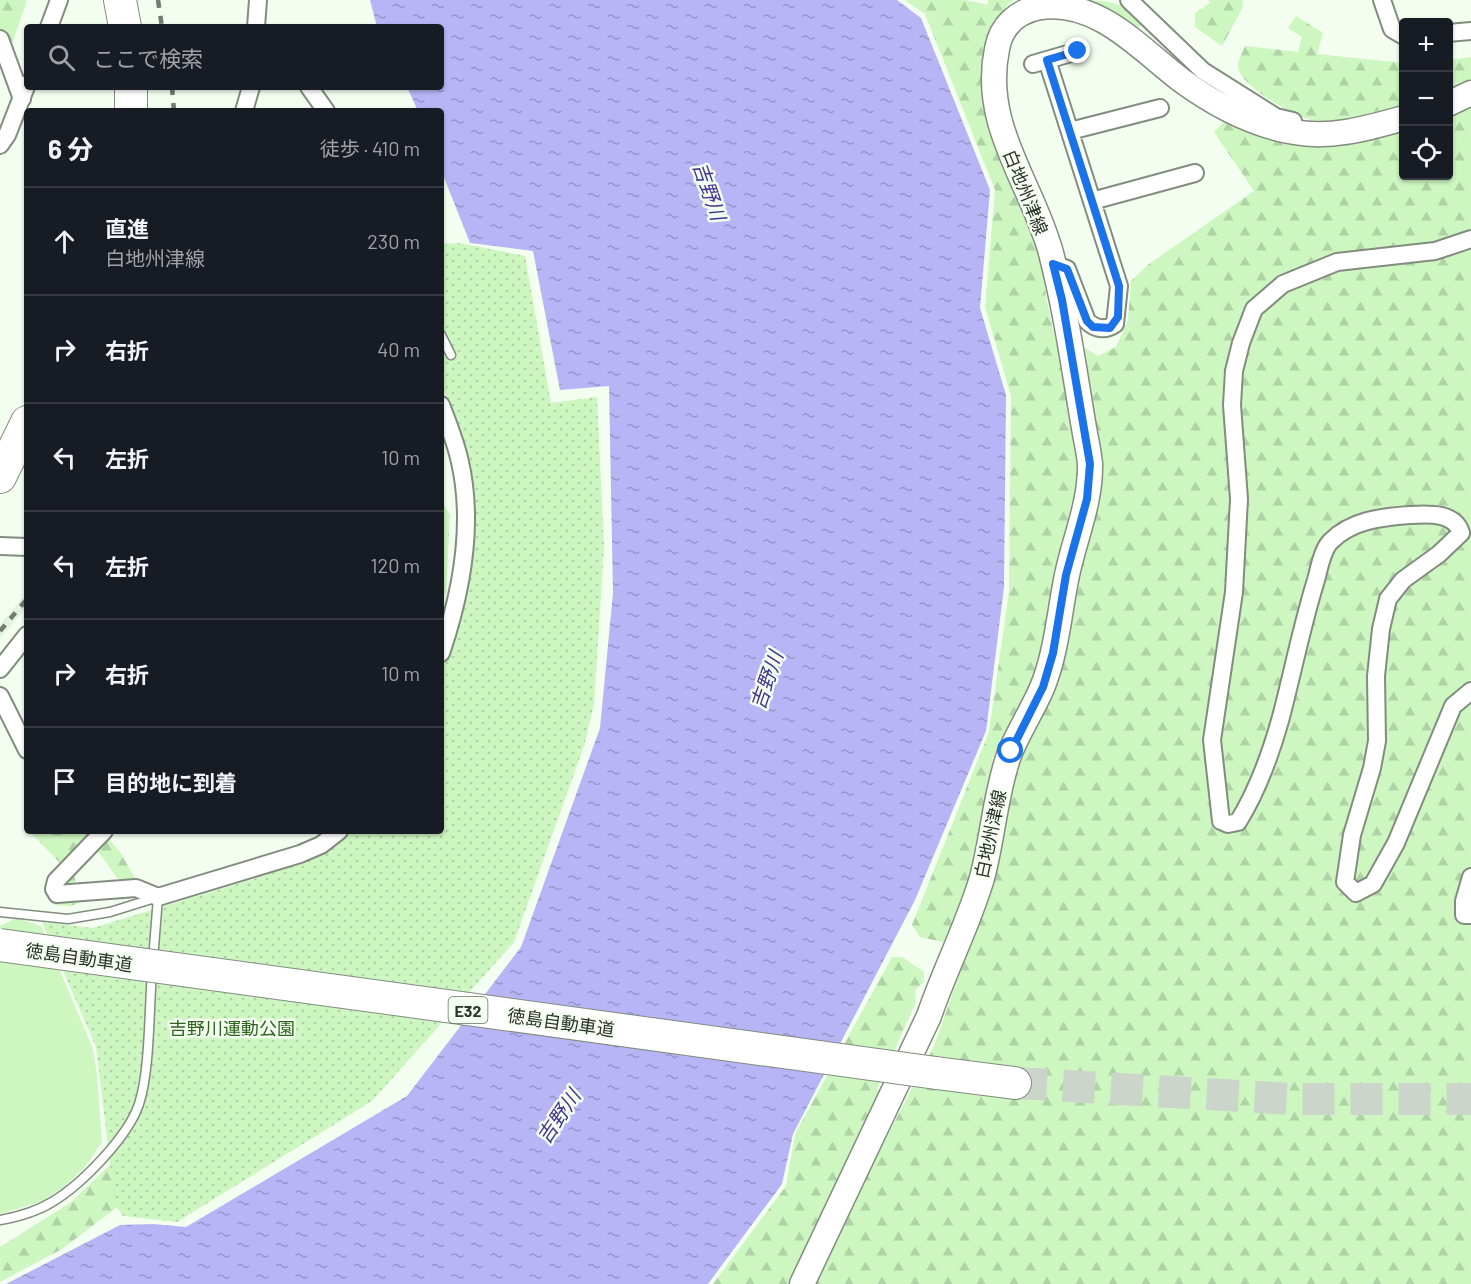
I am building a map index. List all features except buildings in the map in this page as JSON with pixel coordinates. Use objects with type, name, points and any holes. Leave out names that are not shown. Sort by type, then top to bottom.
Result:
[{"type":"highway","points":[[120,0],[124,24]]},
{"type":"highway","points":[[131,90],[131,108]]},
{"type":"highway","points":[[0,477],[24,428]]},
{"type":"highway","name":"徳島自動車道","points":[[0,945],[1015,1083]]},
{"type":"main road","name":"白地州津線","points":[[802,1284],[929,1016],[941,980],[970,917],[983,873],[999,788],[1011,751],[1043,687],[1053,653],[1066,575],[1087,499],[1090,464],[1062,300],[1049,247],[1007,147],[993,92],[992,72],[999,37],[1012,18],[1038,7],[1060,6],[1085,12],[1112,24],[1182,81],[1220,106],[1264,125],[1307,133],[1334,134],[1399,119]]},
{"type":"main road","points":[[1453,103],[1471,93]]},
{"type":"street","points":[[50,24],[59,0]]},
{"type":"street","points":[[256,24],[258,0]]},
{"type":"street","points":[[1129,0],[1203,71],[1276,117],[1303,124],[1307,133]]},
{"type":"street","points":[[1382,0],[1392,29],[1399,33]]},
{"type":"street","points":[[1453,33],[1471,31]]},
{"type":"street","points":[[0,39],[24,91],[7,135],[0,145]]},
{"type":"street","points":[[1053,264],[1067,269],[1087,321],[1093,327],[1101,329],[1115,324],[1119,286],[1070,131],[1040,62],[1078,51]]},
{"type":"street","points":[[245,108],[250,90]]},
{"type":"street","points":[[311,90],[324,108]]},
{"type":"street","points":[[1453,104],[1471,100]]},
{"type":"street","points":[[1070,131],[1160,108]]},
{"type":"street","points":[[1092,201],[1195,174]]},
{"type":"street","points":[[1471,239],[1435,250],[1337,262],[1283,284],[1254,309],[1241,343],[1234,371],[1232,405],[1239,499],[1234,592],[1212,740],[1221,821],[1228,824],[1238,822],[1250,802],[1281,717],[1299,636],[1320,563],[1329,543],[1348,528],[1379,518],[1422,514],[1450,518],[1459,526],[1461,532],[1438,554],[1403,580],[1388,599],[1381,629],[1376,676],[1377,741],[1372,768],[1352,835],[1345,882],[1356,893],[1373,884],[1396,843],[1453,706],[1471,691]]},
{"type":"street","points":[[444,414],[460,461],[466,526],[458,587],[444,641]]},
{"type":"street","points":[[0,546],[24,547]]},
{"type":"street","points":[[0,669],[24,639]]},
{"type":"street","points":[[0,696],[24,744]]},
{"type":"street","points":[[101,834],[56,881],[54,889],[57,894],[67,896],[136,888],[158,897],[300,854],[321,845],[335,834]]},
{"type":"street","points":[[1471,877],[1464,902],[1464,915],[1471,915]]},
{"type":"lane","points":[[444,341],[451,355]]},
{"type":"lane","points":[[0,912],[68,919],[110,912],[158,897],[142,1090],[130,1125],[75,1185],[59,1197],[26,1214],[0,1220]]},
{"type":"shaded area","points":[[24,596],[24,610],[0,638],[0,625]]},
{"type":"green space","points":[[0,0],[27,0],[11,47],[0,54]]},
{"type":"green space","points":[[905,0],[965,0],[988,5],[988,0],[1014,0],[1007,5],[985,45],[983,84],[1043,263],[1046,297],[1083,467],[1038,676],[993,757],[975,873],[947,943],[920,937],[912,925],[989,732],[1009,592],[1011,396],[985,307],[995,190],[925,14]]},
{"type":"green space","points":[[1074,0],[1103,1],[1121,5],[1129,9],[1142,22],[1140,27],[1133,28],[1112,11]]},
{"type":"green space","points":[[1208,0],[1242,0],[1243,7],[1222,46],[1195,27],[1195,13],[1210,3]]},
{"type":"green space","points":[[1296,16],[1323,33],[1317,54],[1399,63],[1399,106],[1345,119],[1322,121],[1293,113],[1269,99],[1241,75],[1238,67],[1239,59],[1245,46],[1298,52],[1302,37],[1288,28]]},
{"type":"green space","points":[[1471,57],[1471,1284],[810,1284],[934,1046],[993,879],[1014,759],[1077,567],[1082,346],[1098,356],[1116,347],[1128,320],[1131,281],[1149,264],[1254,191],[1214,132],[1224,122],[1356,138],[1399,125],[1399,180],[1453,180],[1453,59]]},
{"type":"green space","name":"吉野川運動公園","points":[[459,243],[525,256],[551,403],[597,397],[604,548],[594,705],[584,746],[514,942],[372,1101],[177,1222],[123,1216],[115,1205],[96,1047],[42,922],[93,928],[267,875],[303,858],[341,834],[444,834],[444,661],[458,617],[475,522],[473,483],[466,446],[444,391],[444,244]]},
{"type":"green space","points":[[444,505],[450,515],[446,594],[444,594]]},
{"type":"green space","points":[[32,834],[105,834],[120,852],[135,878],[129,882],[117,878],[101,855],[81,841],[73,871],[81,902],[71,906],[54,905],[47,878],[61,864]]},
{"type":"green space","points":[[17,918],[41,926],[93,1049],[102,1142],[85,1167],[64,1187],[40,1202],[0,1214],[0,926]]},
{"type":"green space","points":[[892,957],[902,957],[924,972],[924,982],[915,990],[916,1002],[877,1089],[883,1093],[795,1284],[713,1284],[786,1186],[795,1134]]},
{"type":"green space","points":[[135,1141],[166,1170],[62,1249],[0,1282],[0,1247],[70,1203]]},
{"type":"water","name":"吉野川","points":[[370,0],[897,0],[921,18],[990,190],[980,308],[1006,395],[1004,587],[986,731],[915,900],[793,1134],[782,1184],[708,1284],[6,1284],[120,1225],[153,1224],[186,1227],[407,1096],[521,947],[600,728],[613,593],[609,386],[560,390],[533,251],[470,243],[444,178],[444,108],[417,108],[408,90],[444,90],[444,24],[376,24]]},
{"type":"tunnel","points":[[1015,1083],[1293,1099],[1471,1099]]},
{"type":"railway","points":[[158,0],[162,24]]},
{"type":"railway","points":[[172,90],[174,108]]},
{"type":"railway","points":[[0,631],[24,603]]},
{"type":"route","points":[[1011,751],[1043,687],[1053,653],[1066,575],[1087,499],[1090,464],[1062,300],[1053,264],[1067,269],[1087,321],[1093,327],[1110,328],[1118,317],[1119,286],[1047,60],[1078,51]]}]
